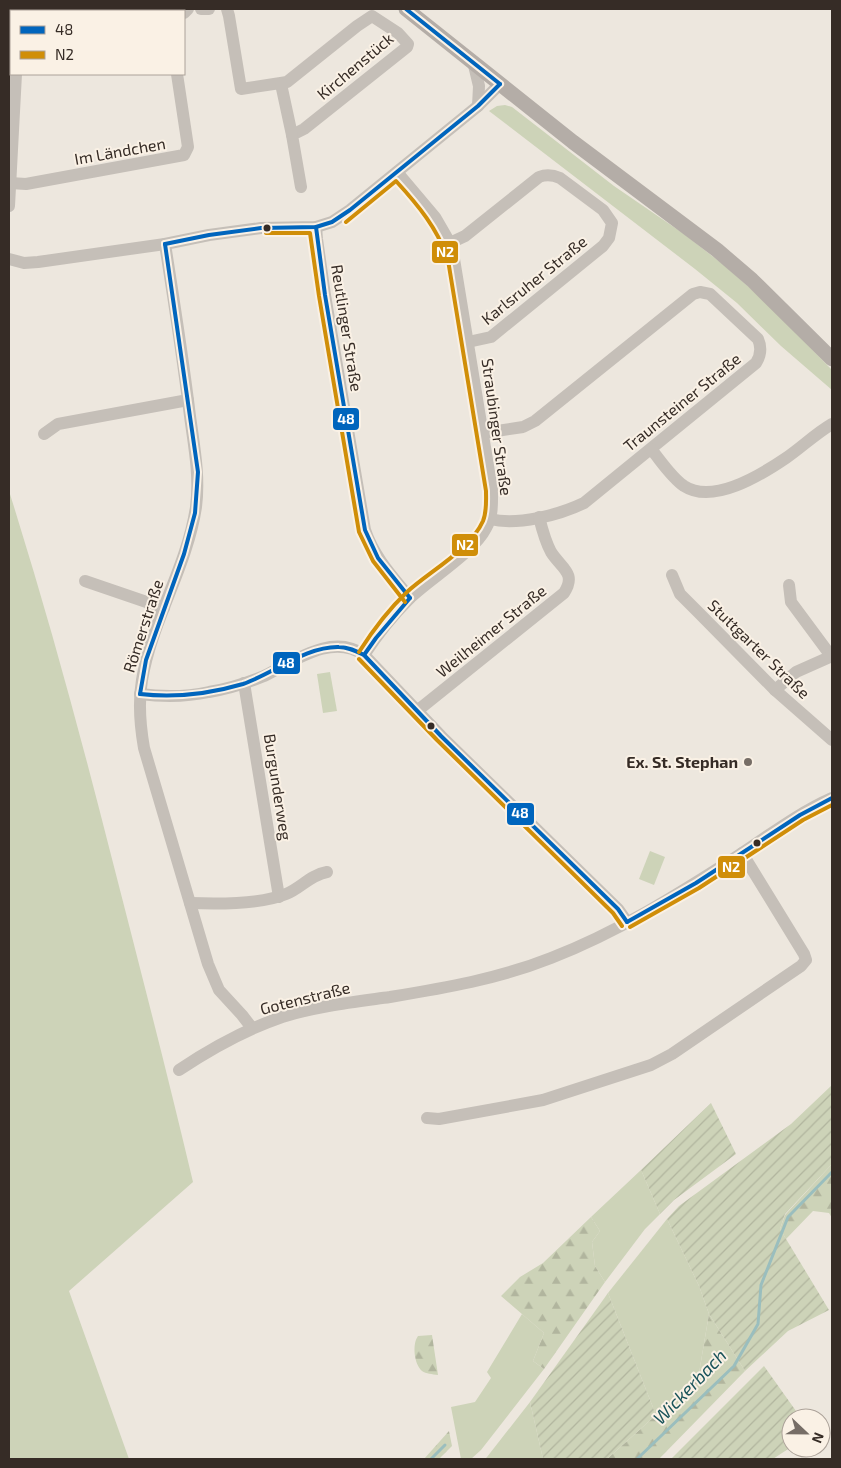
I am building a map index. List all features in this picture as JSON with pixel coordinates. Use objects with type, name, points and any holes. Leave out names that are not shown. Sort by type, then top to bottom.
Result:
[{"type":"main road","points":[[406,9],[573,142],[736,265],[832,359]]},
{"type":"street","points":[[201,9],[209,9]]},
{"type":"street","name":"Kirchenstück","points":[[227,9],[241,89],[281,84],[290,80],[369,17],[375,17],[398,33],[408,46],[304,129],[292,135]]},
{"type":"street","points":[[473,62],[479,86],[478,106]]},
{"type":"street","points":[[9,206],[16,75]]},
{"type":"street","name":"Im Ländchen","points":[[10,183],[26,184],[184,155],[188,147],[178,75]]},
{"type":"street","points":[[281,84],[301,187]]},
{"type":"street","points":[[9,259],[30,263],[261,228],[316,227],[326,225],[342,217],[478,106],[500,84]]},
{"type":"street","name":"Straubinger Straße","points":[[364,655],[410,598],[478,541],[490,519],[492,506],[492,490],[483,433],[450,243],[435,217],[397,172]]},
{"type":"street","name":"Karlsruher Straße","points":[[450,243],[465,236],[539,177],[546,175],[560,178],[603,210],[612,223],[609,238],[603,246],[491,337],[468,342]]},
{"type":"street","name":"Reutlinger Straße","points":[[316,227],[325,295],[365,530],[370,545],[377,557],[410,598]]},
{"type":"street","name":"Römerstraße","points":[[165,244],[198,472],[196,506],[184,554],[146,660],[140,694],[139,719],[144,748],[203,951],[218,990],[252,1028]]},
{"type":"street","name":"Traunsteiner Straße","points":[[483,433],[523,426],[535,421],[693,294],[700,292],[710,294],[758,339],[760,345],[759,358],[756,363],[584,503],[567,511],[539,517],[504,522],[490,519]]},
{"type":"street","points":[[44,434],[58,424],[188,400]]},
{"type":"street","points":[[651,449],[683,486],[696,492],[717,492],[763,473],[787,457],[811,437],[832,424]]},
{"type":"street","name":"Weilheimer Straße","points":[[418,711],[564,593],[568,587],[568,573],[551,552],[539,517]]},
{"type":"street","name":"Stuttgarter Straße","points":[[672,575],[680,594],[775,690],[832,740]]},
{"type":"street","points":[[86,581],[164,608]]},
{"type":"street","points":[[775,690],[796,672],[832,656],[791,602],[789,586]]},
{"type":"street","points":[[140,694],[167,697],[208,693],[262,676],[308,652],[341,647],[352,648],[364,655],[510,805],[618,908],[627,922]]},
{"type":"street","name":"Burgunderweg","points":[[244,683],[279,897]]},
{"type":"street","name":"Gotenstraße","points":[[179,1070],[209,1050],[252,1028],[284,1017],[326,1007],[467,984],[518,971],[576,948],[696,883],[800,816],[832,798]]},
{"type":"street","points":[[427,1118],[439,1119],[543,1100],[651,1065],[672,1054],[801,966],[806,960],[804,954],[742,853]]},
{"type":"street","points":[[190,903],[247,901],[279,897],[295,890],[313,876],[326,872]]},
{"type":"green space","points":[[505,105],[512,107],[614,186],[684,234],[725,266],[768,304],[832,370],[832,390],[781,346],[737,303],[489,111],[497,106]]},
{"type":"green space","points":[[9,491],[50,627],[87,764],[153,1018],[193,1182],[69,1291],[129,1459],[9,1459]]},
{"type":"green space","points":[[330,672],[337,711],[323,713],[317,674]]},
{"type":"green space","points":[[650,851],[665,857],[654,885],[639,879]]},
{"type":"green space","points":[[832,1085],[832,1164],[785,1214],[780,1229],[829,1310],[788,1331],[745,1371],[709,1314],[699,1286],[667,1219],[679,1206],[791,1124]]},
{"type":"green space","points":[[711,1103],[736,1154],[674,1200],[660,1214],[641,1170]]},
{"type":"green space","points":[[832,1164],[832,1218],[829,1213],[813,1211],[786,1239],[780,1229],[785,1215]]},
{"type":"green space","points":[[641,1170],[660,1214],[645,1229],[605,1282],[595,1266],[592,1242],[600,1231],[591,1217]]},
{"type":"green space","points":[[591,1217],[600,1231],[592,1242],[595,1266],[605,1282],[544,1369],[533,1361],[544,1333],[501,1296],[520,1277],[543,1263]]},
{"type":"green space","points":[[667,1219],[699,1286],[709,1314],[699,1373],[679,1409],[656,1415],[608,1293]]},
{"type":"green space","points":[[608,1293],[656,1415],[607,1459],[543,1459],[530,1402]]},
{"type":"green space","points":[[522,1314],[544,1333],[533,1361],[544,1369],[481,1450],[471,1459],[461,1459],[451,1407],[475,1402],[491,1378],[487,1372]]},
{"type":"green space","points":[[709,1314],[745,1371],[659,1459],[607,1459],[656,1415],[679,1409],[699,1373]]},
{"type":"green space","points":[[432,1335],[438,1375],[422,1371],[417,1364],[415,1354],[415,1344],[418,1336]]},
{"type":"green space","points":[[764,1366],[794,1408],[781,1408],[781,1454],[773,1459],[671,1459]]},
{"type":"green space","points":[[530,1402],[543,1459],[485,1459],[487,1457]]},
{"type":"green space","points":[[449,1431],[452,1446],[439,1459],[424,1459]]},
{"type":"waterway","name":"Wickerbach","points":[[637,1459],[734,1366],[758,1324],[761,1285],[788,1217],[832,1172]]},
{"type":"waterway","points":[[431,1459],[445,1445]]},
{"type":"transit line","name":"48","points":[[406,9],[500,84]]},
{"type":"transit line","name":"48","points":[[165,244],[209,235],[261,228],[316,227],[332,222],[350,210],[478,106],[500,84]]},
{"type":"transit line","name":"N2","points":[[346,222],[396,181],[419,208],[439,238],[448,260],[486,491],[485,514],[477,532],[449,560],[416,584],[400,599],[381,620],[359,652]]},
{"type":"transit line","name":"48","points":[[316,227],[325,295],[365,530],[378,558],[410,598]]},
{"type":"transit line","name":"N2","points":[[266,233],[310,233],[359,532],[373,561],[405,602]]},
{"type":"transit line","name":"48","points":[[140,694],[146,660],[184,554],[195,513],[198,472],[165,244]]},
{"type":"transit line","name":"48","points":[[364,655],[410,598]]},
{"type":"transit line","name":"48","points":[[140,694],[179,695],[217,690],[243,684],[314,651],[339,647],[349,648],[358,652],[364,655],[441,736],[618,909],[627,922]]},
{"type":"transit line","name":"N2","points":[[359,659],[437,740],[613,913],[622,926]]},
{"type":"transit line","name":"48","points":[[627,922],[696,883],[800,815],[832,798]]},
{"type":"transit line","name":"N2","points":[[630,927],[699,888],[803,820],[832,805]]},
{"type":"place","name":"Ex. St. Stephan","points":[[748,762]]}]
